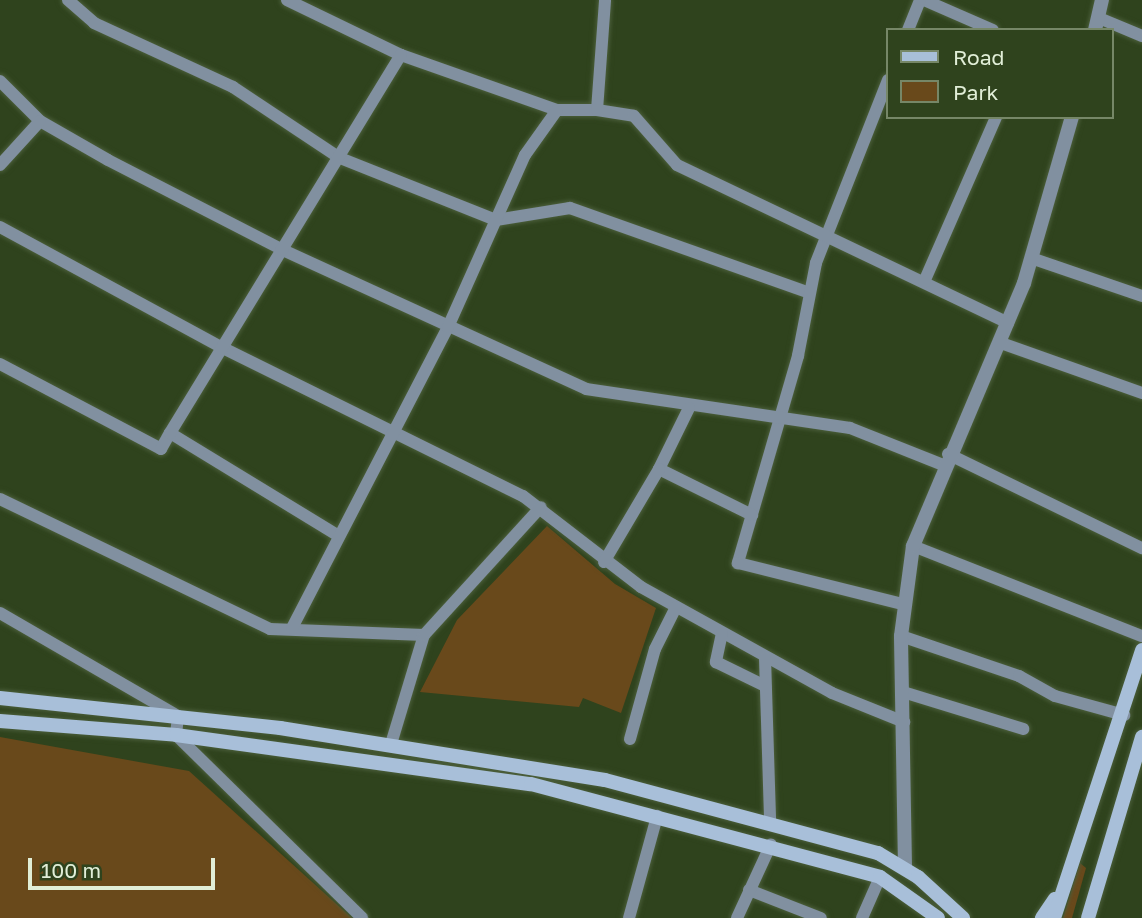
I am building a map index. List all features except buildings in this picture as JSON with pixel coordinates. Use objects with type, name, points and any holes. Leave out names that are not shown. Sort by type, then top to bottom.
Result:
[{"type":"main road","points":[[1054,918],[1062,885],[1124,715],[1142,650]]},
{"type":"main road","points":[[0,698],[177,716],[391,744],[604,780],[770,820],[905,867],[963,918]]},
{"type":"main road","points":[[0,721],[176,735],[531,784],[771,844],[880,877],[921,911],[938,918]]},
{"type":"main road","points":[[1088,918],[1139,755],[1142,737]]},
{"type":"main road","points":[[1042,918],[1062,885]]},
{"type":"street","points":[[68,0],[94,23],[233,87],[340,158],[496,220],[570,208],[807,292]]},
{"type":"street","points":[[288,0],[401,55],[557,110],[597,110],[634,116],[677,165],[1009,323]]},
{"type":"street","points":[[597,110],[605,0]]},
{"type":"street","points":[[909,28],[922,0],[975,26]]},
{"type":"street","points":[[1097,24],[1102,0]]},
{"type":"street","points":[[1114,29],[1142,36]]},
{"type":"street","points":[[0,364],[161,449],[285,251],[401,55]]},
{"type":"street","points":[[0,82],[40,121],[285,251],[586,389],[689,408],[782,414],[850,428],[945,459],[1142,548]]},
{"type":"street","points":[[886,85],[807,292],[782,414],[738,563],[902,604]]},
{"type":"street","points":[[292,628],[448,327],[525,155],[557,110]]},
{"type":"street","points":[[924,282],[995,119]]},
{"type":"street","points":[[905,867],[901,636],[902,604],[913,546],[945,459],[1009,323],[1072,119]]},
{"type":"street","points":[[0,165],[40,121]]},
{"type":"street","points":[[0,227],[223,348],[541,507],[604,562],[676,607],[765,658],[904,722]]},
{"type":"street","points":[[1031,258],[1142,296]]},
{"type":"street","points":[[1001,343],[1142,393]]},
{"type":"street","points":[[604,562],[659,469],[689,408]]},
{"type":"street","points":[[170,433],[339,536]]},
{"type":"street","points":[[659,469],[752,515]]},
{"type":"street","points":[[0,499],[270,628],[424,635]]},
{"type":"street","points":[[391,744],[424,635],[541,507]]},
{"type":"street","points":[[913,546],[1142,636]]},
{"type":"street","points":[[630,739],[654,649],[676,607]]},
{"type":"street","points":[[0,613],[177,716],[176,735],[362,918]]},
{"type":"street","points":[[722,633],[716,662],[765,686]]},
{"type":"street","points":[[901,636],[1019,676],[1055,696],[1124,715]]},
{"type":"street","points":[[765,658],[770,820]]},
{"type":"street","points":[[903,692],[1023,729]]},
{"type":"street","points":[[629,918],[657,816]]},
{"type":"street","points":[[737,918],[771,844]]},
{"type":"street","points":[[862,918],[880,877]]},
{"type":"street","points":[[749,890],[821,918]]},
{"type":"green space","points":[[547,526],[615,584],[656,608],[621,713],[583,698],[579,707],[420,692],[457,620]]},
{"type":"green space","points":[[0,737],[189,771],[352,918],[0,918]]},
{"type":"green space","points":[[1080,863],[1086,868],[1072,918],[1063,918]]}]
